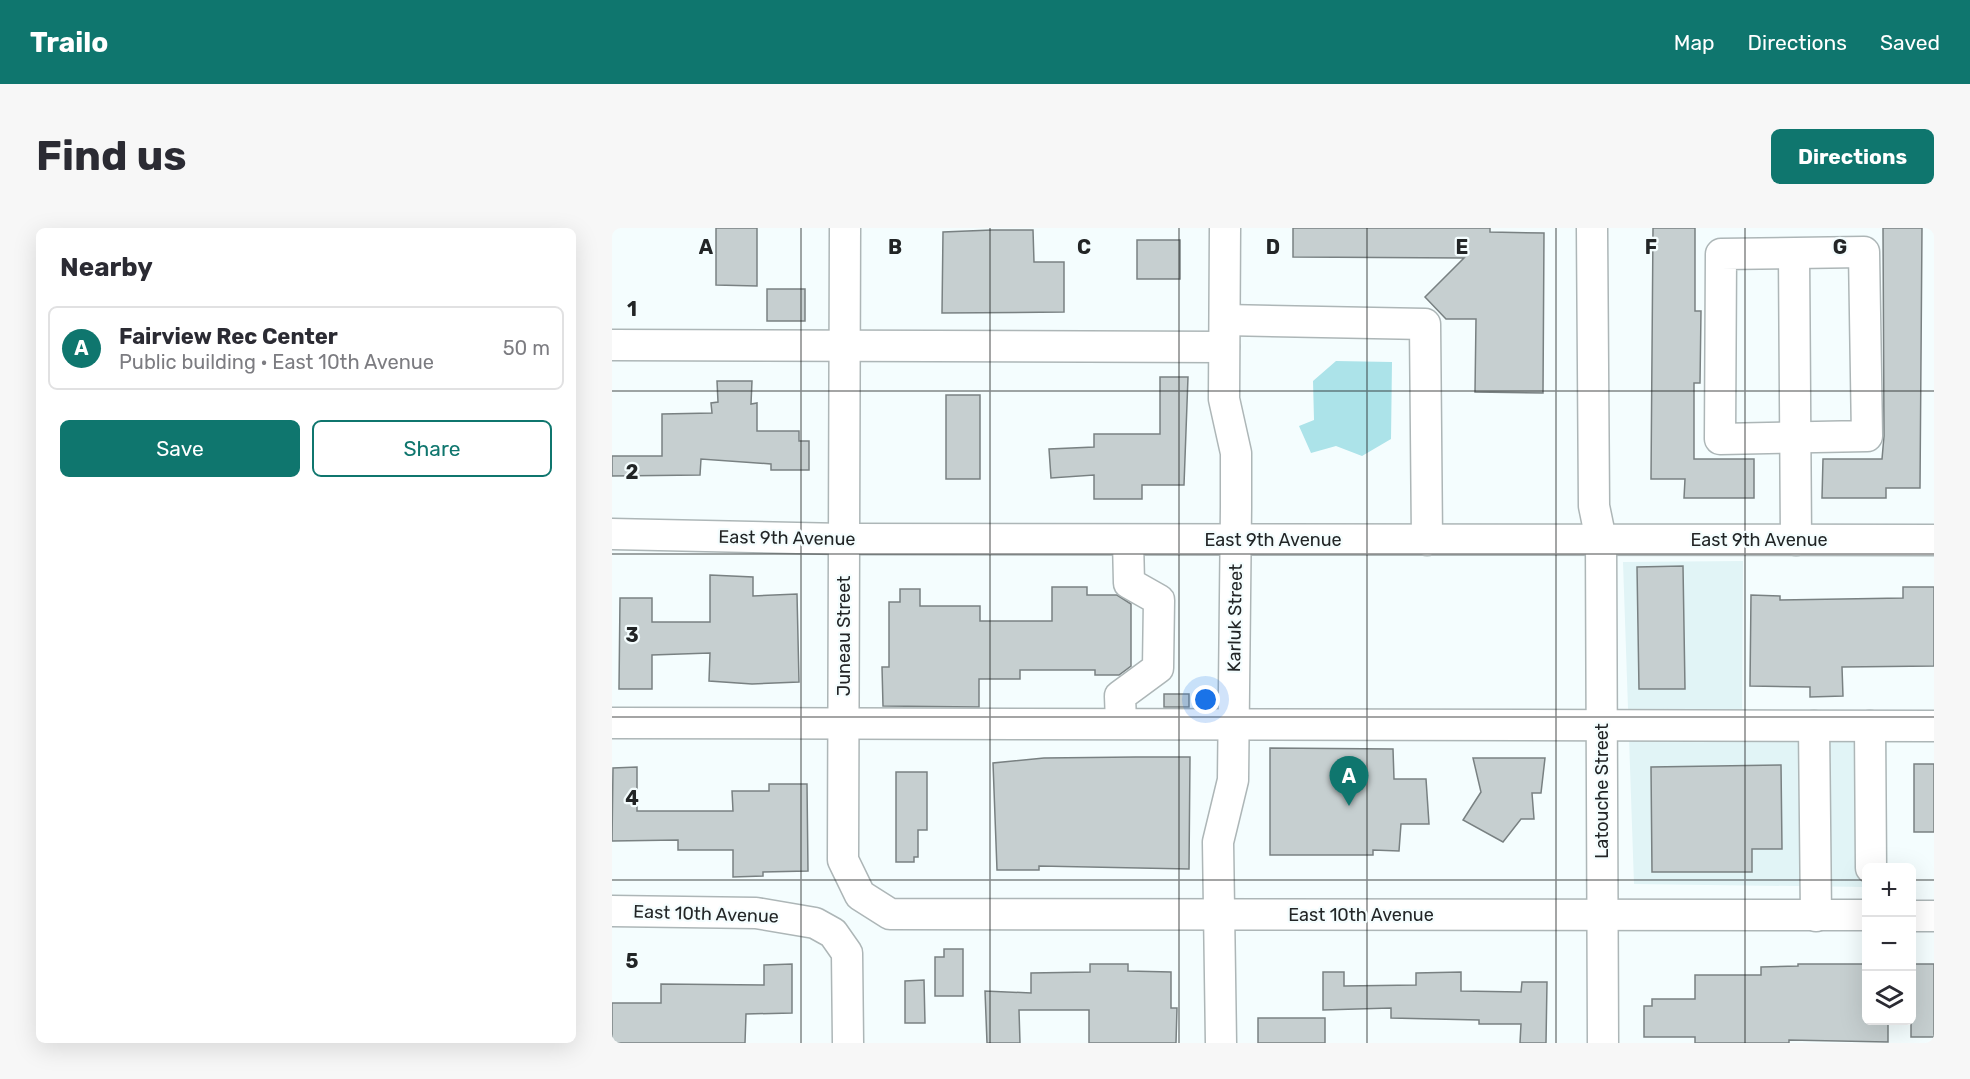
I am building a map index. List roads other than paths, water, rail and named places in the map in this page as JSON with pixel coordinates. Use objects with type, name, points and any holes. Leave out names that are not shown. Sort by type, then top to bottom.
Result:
[{"type":"street","name":"Juneau Street","points":[[845,228],[843,860],[860,895]]},
{"type":"street","name":"Karluk Street","points":[[1221,1043],[1218,842],[1233,780],[1236,540],[1236,453],[1224,399],[1225,228]]},
{"type":"street","name":"Latouche Street","points":[[1592,228],[1594,506],[1601,540],[1603,1043]]},
{"type":"street","points":[[1864,252],[1867,436],[1720,439],[1721,254],[1794,254],[1864,252]]},
{"type":"street","points":[[1794,254],[1796,540]]},
{"type":"street","points":[[612,345],[845,345],[1224,334],[1425,324],[1427,540]]},
{"type":"street","name":"East 9th Avenue","points":[[612,534],[844,539],[1934,540]]},
{"type":"street","points":[[1121,723],[1120,696],[1158,668],[1159,600],[1129,583],[1128,540]]},
{"type":"street","points":[[612,723],[1934,726]]},
{"type":"street","points":[[1814,726],[1816,916]]},
{"type":"street","points":[[1870,726],[1871,863]]},
{"type":"street","name":"East 10th Avenue","points":[[860,895],[891,914],[1862,915]]},
{"type":"street","name":"East 10th Avenue","points":[[612,911],[756,913],[815,923],[832,933],[848,953],[848,1043]]},
{"type":"street","points":[[1916,916],[1934,916]]},
{"type":"place","name":"Fairview Rec Center","points":[[1349,806]]}]
